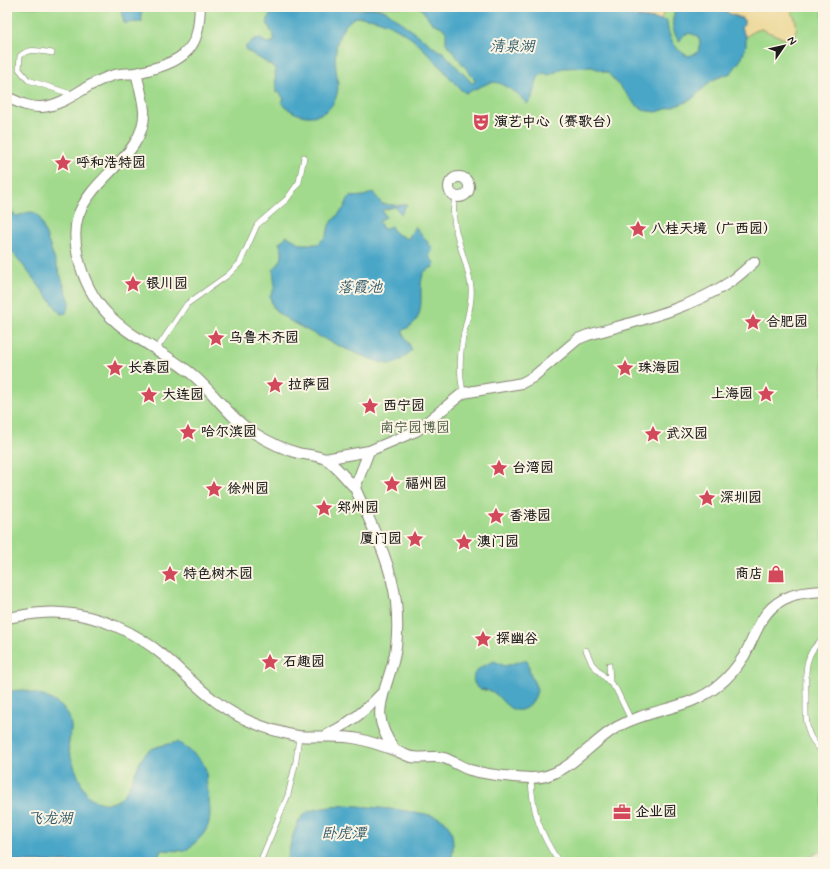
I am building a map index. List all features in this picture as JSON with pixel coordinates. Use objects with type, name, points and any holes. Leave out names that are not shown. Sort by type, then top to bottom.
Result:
[{"type":"street","points":[[7,97],[23,105],[41,107],[62,103],[111,76],[136,73],[170,63],[180,58],[188,51],[197,34],[200,7]]},
{"type":"street","points":[[136,73],[143,97],[143,124],[130,150],[123,160],[95,186],[82,204],[76,221],[75,243],[80,265],[91,292],[110,318],[133,337],[187,371],[252,432],[296,452],[325,459],[369,451],[416,431],[463,393],[522,383],[533,377],[578,339],[675,310],[703,298],[732,281],[754,262]]},
{"type":"street","points":[[355,488],[369,451]]},
{"type":"street","points":[[325,459],[355,488],[387,563],[396,601],[398,633],[393,662],[382,693],[381,725],[386,738],[395,750]]},
{"type":"street","points":[[7,618],[39,613],[62,612],[83,615],[109,624],[132,634],[163,655],[196,687],[231,712],[248,721],[277,732],[299,736],[327,735],[359,739],[395,750],[411,757],[442,758],[468,769],[484,773],[531,778],[549,776],[558,772],[604,736],[631,720],[700,699],[719,685],[736,668],[744,656],[762,617],[771,607],[792,595],[823,591]]},
{"type":"street","points":[[327,735],[348,724],[382,693]]},
{"type":"lane","points":[[52,53],[31,50],[25,51],[20,56],[19,69],[28,80],[75,95]]},
{"type":"lane","points":[[156,351],[162,339],[187,304],[228,275],[240,263],[257,225],[286,199],[299,182],[304,157]]},
{"type":"lane","points":[[455,197],[453,213],[454,229],[462,249],[471,288],[470,305],[462,344],[460,368],[463,393]]},
{"type":"lane","points":[[823,639],[812,651],[804,677],[808,728],[812,739],[823,753]]},
{"type":"lane","points":[[586,650],[592,664],[610,683],[624,703],[631,720]]},
{"type":"lane","points":[[609,664],[610,683]]},
{"type":"lane","points":[[260,862],[288,795],[296,761],[299,736]]},
{"type":"lane","points":[[531,778],[540,828],[548,846],[559,862]]},
{"type":"green space","name":"南宁园博园","points":[[7,7],[823,7],[823,849],[803,862],[7,862]]},
{"type":"sand","points":[[618,7],[665,7],[661,20],[633,16]]},
{"type":"sand","points":[[721,7],[789,7],[796,21],[796,30],[791,37],[785,39],[761,29],[754,31],[746,37],[741,28],[742,18],[728,13]]},
{"type":"water","points":[[120,7],[141,7],[142,22],[124,23]]},
{"type":"water","name":"清泉湖","points":[[272,7],[351,7],[353,10],[375,8],[386,11],[439,51],[443,52],[472,83],[475,82],[475,80],[446,43],[446,32],[442,27],[432,23],[420,7],[618,7],[633,16],[667,21],[670,37],[676,47],[684,54],[689,56],[698,52],[700,42],[698,37],[692,34],[683,36],[679,41],[673,29],[673,17],[676,8],[721,7],[728,13],[744,20],[744,24],[741,28],[746,37],[746,46],[742,58],[731,73],[712,80],[692,99],[657,112],[647,111],[636,105],[608,73],[592,67],[563,68],[549,75],[544,73],[538,77],[531,100],[527,104],[517,93],[499,83],[491,82],[466,93],[461,90],[427,52],[402,31],[388,24],[372,19],[355,17],[344,27],[336,46],[338,88],[333,103],[328,110],[320,114],[304,116],[288,109],[281,102],[284,99],[279,92],[276,93],[275,68],[246,50],[246,46],[253,40],[259,38],[267,43],[273,42],[275,39],[268,24],[268,18]]},
{"type":"water","name":"落霞池","points":[[373,192],[382,204],[407,204],[401,214],[395,207],[382,210],[386,217],[379,221],[383,229],[391,226],[395,233],[408,239],[415,226],[433,249],[429,256],[435,264],[433,267],[424,272],[422,278],[421,304],[418,316],[412,325],[402,331],[412,350],[402,359],[392,364],[366,357],[311,333],[282,316],[275,310],[270,296],[275,287],[273,270],[282,258],[282,251],[279,243],[287,236],[301,244],[318,244],[327,235],[329,225],[344,208],[349,197],[364,196]]},
{"type":"water","points":[[7,202],[8,209],[16,216],[33,212],[39,216],[70,302],[66,313],[61,314],[7,245]]},
{"type":"water","points":[[524,660],[528,662],[530,673],[537,689],[534,699],[528,707],[514,710],[493,692],[480,689],[474,683],[474,674],[481,667],[494,661],[505,666]]},
{"type":"water","name":"飞龙湖","points":[[24,690],[39,694],[54,701],[66,711],[71,726],[69,751],[72,760],[84,790],[88,796],[99,802],[109,803],[117,801],[124,795],[141,760],[149,751],[161,746],[178,742],[192,752],[202,761],[206,772],[210,816],[206,830],[185,851],[161,850],[157,862],[7,862],[7,691]]},
{"type":"water","name":"卧虎潭","points":[[347,805],[414,812],[439,818],[445,821],[451,830],[453,840],[451,862],[286,862],[294,832],[301,818],[313,810]]},
{"type":"place","name":"演艺中心（赛歌台）","points":[[481,122]]},
{"type":"place","name":"呼和浩特园","points":[[63,163]]},
{"type":"place","name":"八桂天境（广西园）","points":[[638,229]]},
{"type":"place","name":"银川园","points":[[133,284]]},
{"type":"place","name":"合肥园","points":[[753,322]]},
{"type":"place","name":"乌鲁木齐园","points":[[216,338]]},
{"type":"place","name":"长春园","points":[[115,368]]},
{"type":"place","name":"珠海园","points":[[625,368]]},
{"type":"place","name":"拉萨园","points":[[275,385]]},
{"type":"place","name":"上海园","points":[[766,394]]},
{"type":"place","name":"大连园","points":[[149,395]]},
{"type":"place","name":"西宁园","points":[[370,406]]},
{"type":"place","name":"哈尔滨园","points":[[188,432]]},
{"type":"place","name":"武汉园","points":[[653,434]]},
{"type":"place","name":"台湾园","points":[[499,468]]},
{"type":"place","name":"福州园","points":[[392,484]]},
{"type":"place","name":"徐州园","points":[[214,489]]},
{"type":"place","name":"深圳园","points":[[707,498]]},
{"type":"place","name":"郑州园","points":[[324,508]]},
{"type":"place","name":"香港园","points":[[496,516]]},
{"type":"place","name":"厦门园","points":[[415,539]]},
{"type":"place","name":"澳门园","points":[[464,542]]},
{"type":"place","name":"特色树木园","points":[[170,574]]},
{"type":"place","name":"商店","points":[[776,574]]},
{"type":"place","name":"探幽谷","points":[[483,639]]},
{"type":"place","name":"石趣园","points":[[270,662]]},
{"type":"place","name":"企业园","points":[[622,812]]}]
